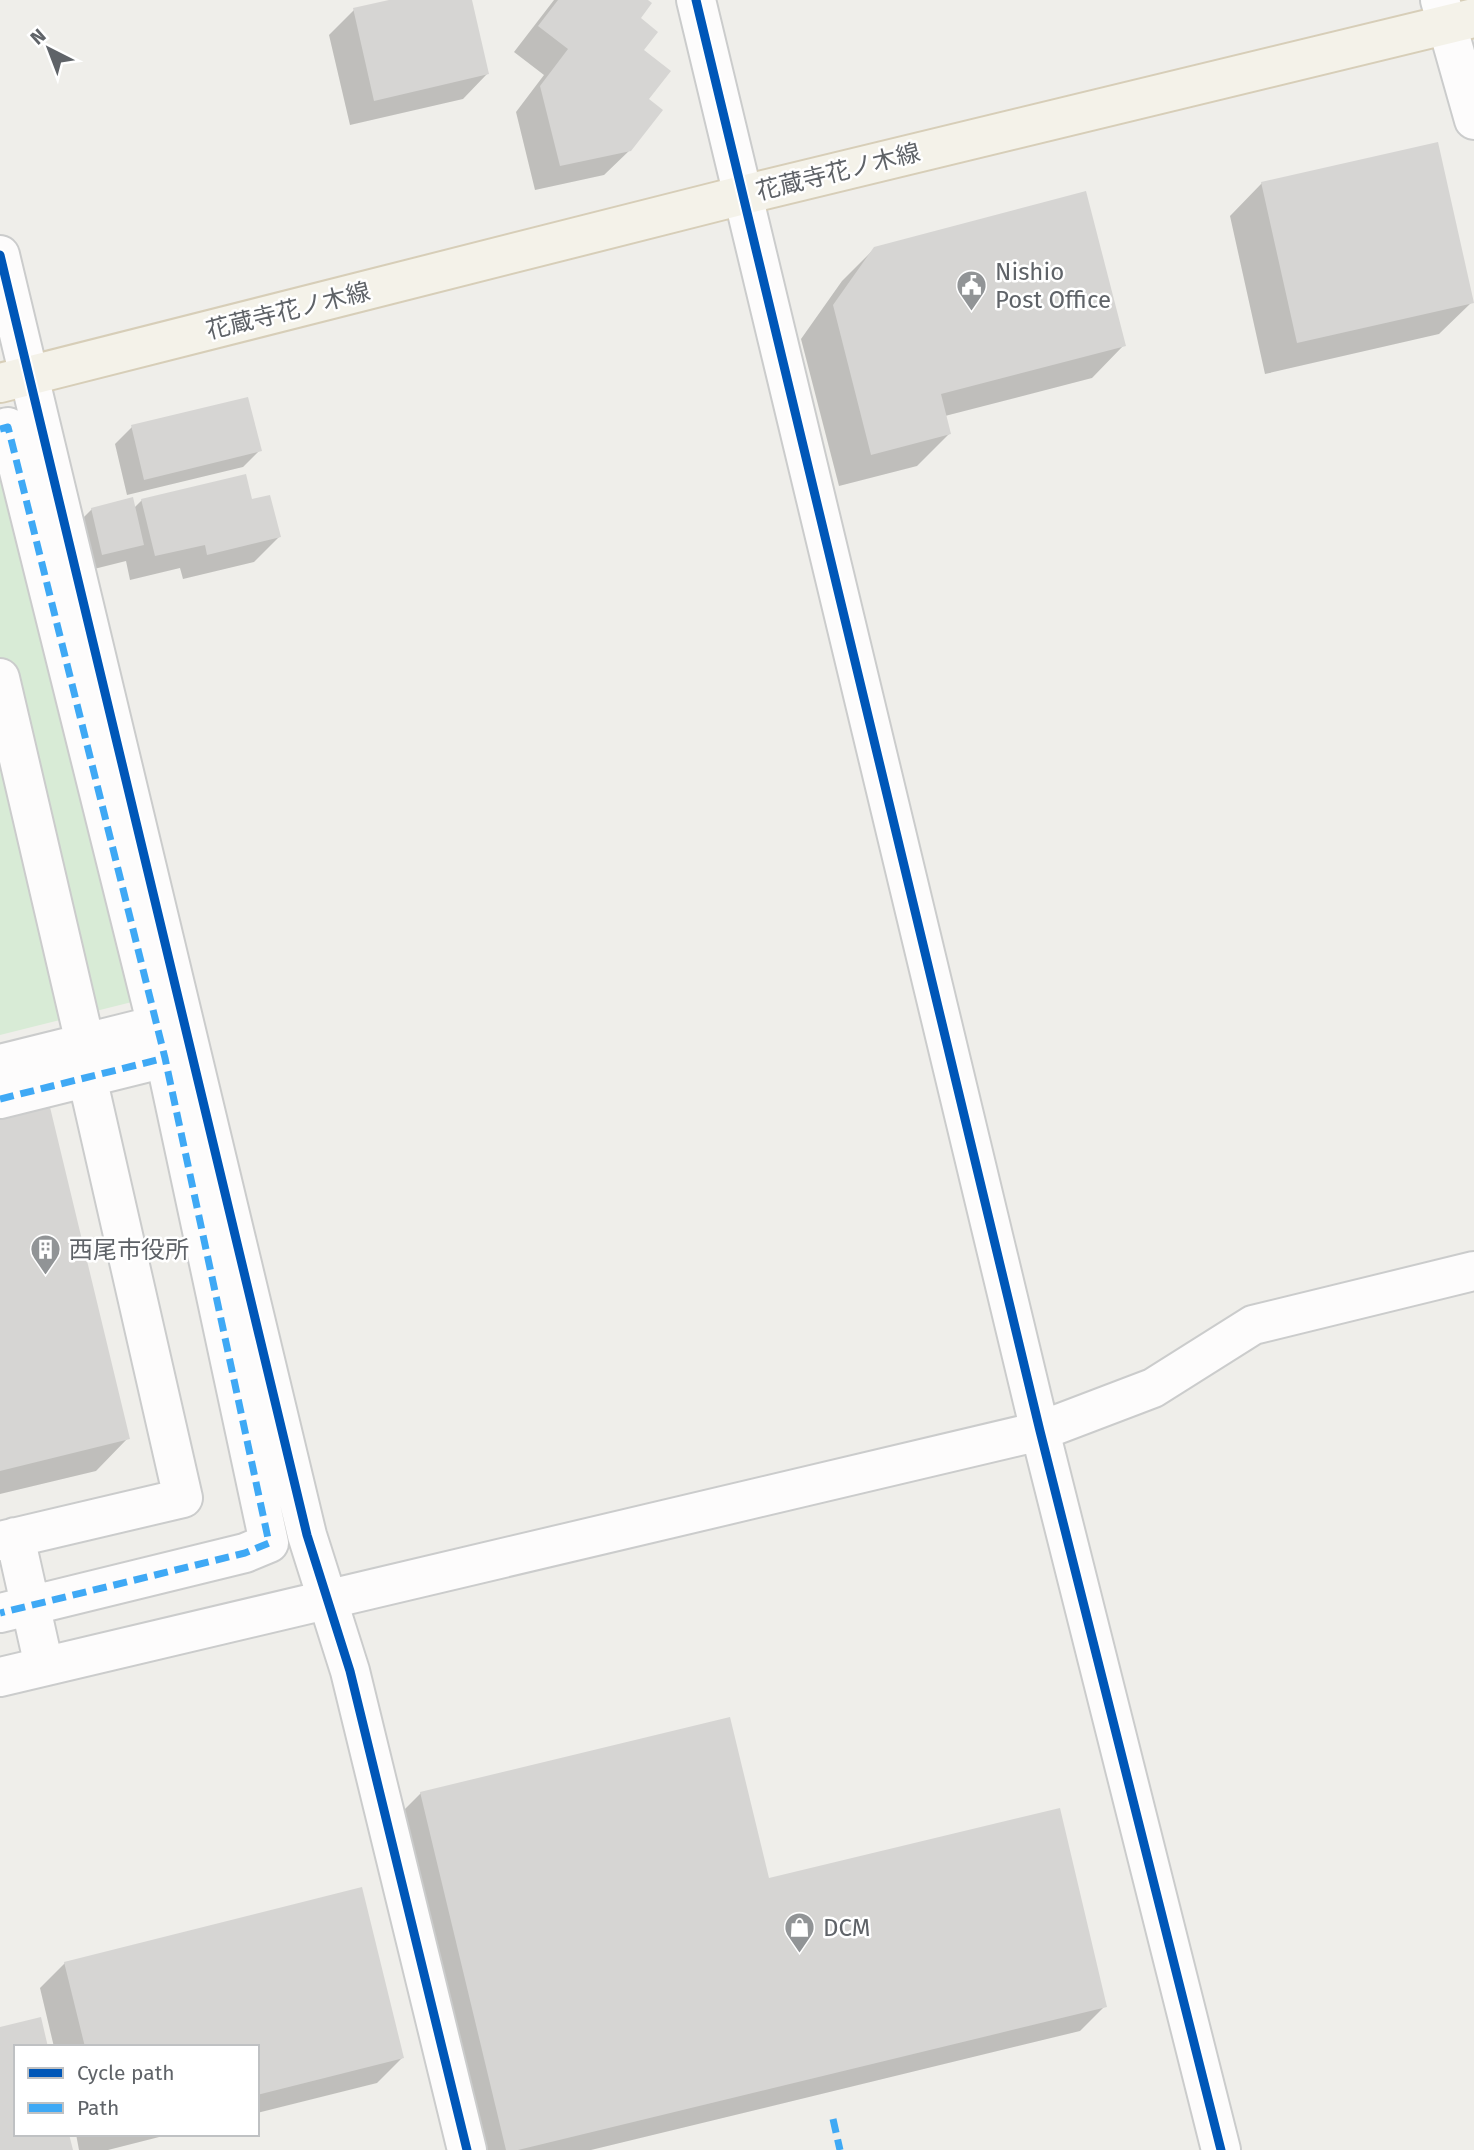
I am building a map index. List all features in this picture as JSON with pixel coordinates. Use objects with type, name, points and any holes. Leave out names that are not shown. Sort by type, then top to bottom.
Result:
[{"type":"main road","name":"花蔵寺花ノ木線","points":[[15,380],[1454,14]]},
{"type":"street","points":[[696,0],[1040,1432],[1221,2150]]},
{"type":"street","points":[[1454,14],[1474,120]]},
{"type":"street","points":[[0,256],[15,380],[168,1034],[269,1543],[245,1553],[15,1609]]},
{"type":"street","points":[[0,429],[8,427],[168,1034],[307,1535],[350,1671],[467,2150]]},
{"type":"street","points":[[0,678],[183,1498],[7,1539],[15,1609],[44,1666]]},
{"type":"street","points":[[0,1099],[86,1060],[168,1034]]},
{"type":"street","points":[[0,1064],[86,1060]]},
{"type":"street","points":[[0,1677],[1040,1432],[1153,1388],[1253,1325],[1474,1271]]},
{"type":"green space","points":[[0,452],[140,1000],[0,1035]]},
{"type":"building","points":[[389,0],[472,0],[489,74],[374,101],[353,8]]},
{"type":"building","points":[[558,0],[648,0],[652,3],[641,18],[658,32],[644,50],[671,71],[649,99],[663,110],[631,151],[560,166],[540,86],[568,49],[538,26]]},
{"type":"building","points":[[1438,142],[1474,303],[1297,343],[1261,182]]},
{"type":"building","points":[[1086,191],[1126,346],[941,394],[951,434],[871,455],[833,305],[874,247]]},
{"type":"building","points":[[248,397],[262,451],[144,480],[131,425]]},
{"type":"building","points":[[246,474],[252,499],[270,495],[281,537],[207,555],[205,545],[155,556],[141,499]]},
{"type":"building","points":[[133,497],[144,545],[102,555],[91,508]]},
{"type":"building","name":"西尾市役所","points":[[49,1103],[130,1439],[0,1471],[0,1115]]},
{"type":"building","points":[[730,1717],[769,1878],[1060,1808],[1107,2007],[518,2150],[506,2150],[420,1792]]},
{"type":"building","points":[[362,1887],[404,2058],[259,2094],[259,2045],[85,2045],[64,1962]]},
{"type":"building","points":[[41,2017],[48,2045],[14,2045],[14,2136],[70,2136],[73,2150],[0,2150],[0,2027]]},
{"type":"marked path","points":[[0,429],[8,427],[165,1058],[269,1543],[245,1553],[0,1613]]},
{"type":"marked path","points":[[0,1099],[165,1058]]},
{"type":"marked path","points":[[833,2119],[840,2150]]},
{"type":"cycle path","points":[[696,0],[1040,1431],[1221,2150]]},
{"type":"cycle path","points":[[0,255],[307,1535],[350,1671],[467,2150]]},
{"type":"place","name":"Nishio Post Office","points":[[972,313]]},
{"type":"place","name":"西尾市役所","points":[[46,1277]]},
{"type":"place","name":"DCM","points":[[800,1955]]}]
